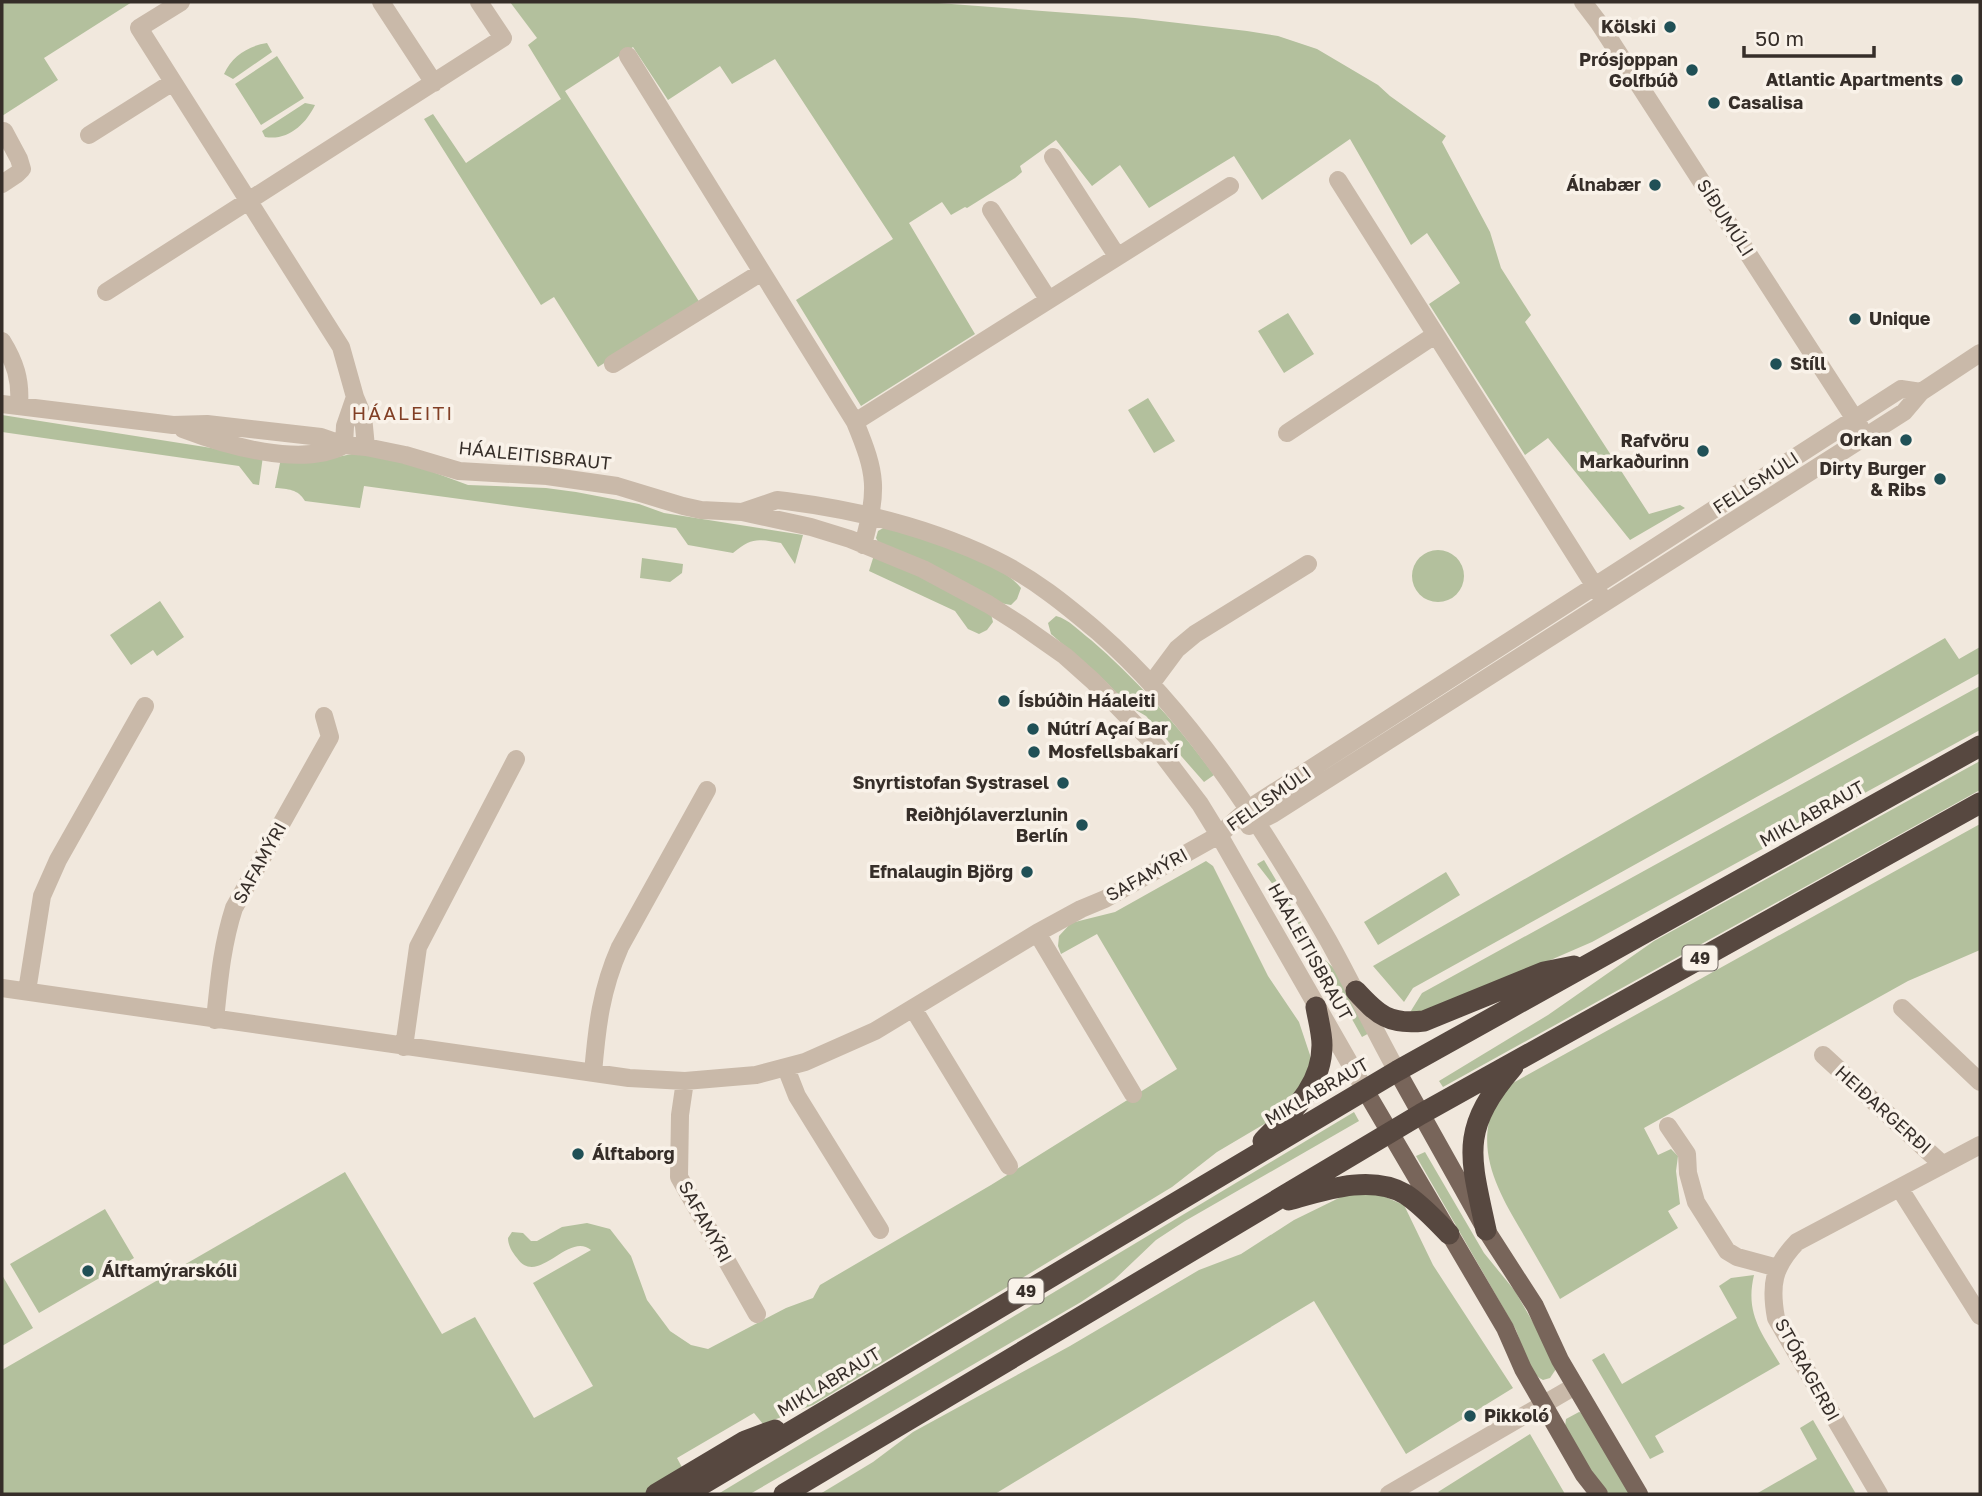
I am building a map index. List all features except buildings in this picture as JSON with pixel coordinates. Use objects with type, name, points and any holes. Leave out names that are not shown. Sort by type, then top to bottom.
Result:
[{"type":"highway","name":"MIKLABRAUT","points":[[686,1494],[1397,1071],[1980,746]]},
{"type":"highway","name":"49","points":[[784,1494],[1421,1114],[1980,803]]},
{"type":"highway","points":[[1356,991],[1384,1018],[1424,1021],[1544,972],[1594,962]]},
{"type":"highway","points":[[1244,1161],[1308,1094],[1317,1075],[1322,1043],[1316,1007]]},
{"type":"highway","points":[[1486,1230],[1472,1151],[1476,1124],[1485,1102],[1520,1058]]},
{"type":"highway","points":[[1264,1207],[1345,1186],[1364,1184],[1403,1193],[1417,1202],[1449,1234]]},
{"type":"highway","points":[[656,1494],[745,1441],[807,1422]]},
{"type":"main road","name":"HÁALEITISBRAUT","points":[[1397,1071],[1486,1230],[1535,1306],[1560,1360],[1639,1494]]},
{"type":"main road","name":"HÁALEITISBRAUT","points":[[1365,1090],[1505,1328],[1523,1369],[1584,1475],[1599,1494]]},
{"type":"street","points":[[181,2],[139,29],[341,347],[366,427],[366,447]]},
{"type":"street","points":[[382,2],[434,83]]},
{"type":"street","points":[[106,292],[503,38],[479,2]]},
{"type":"street","name":"SÍÐUMÚLI","points":[[1583,2],[1866,436]]},
{"type":"street","points":[[628,56],[855,422],[874,476],[874,495],[863,545]]},
{"type":"street","points":[[89,135],[173,82]]},
{"type":"street","points":[[2,184],[22,169],[4,131]]},
{"type":"street","points":[[1053,156],[1117,256]]},
{"type":"street","points":[[1338,180],[1605,602]]},
{"type":"street","points":[[855,422],[1230,186]]},
{"type":"street","points":[[991,210],[1048,299]]},
{"type":"street","points":[[613,364],[762,272]]},
{"type":"street","points":[[1287,433],[1436,335]]},
{"type":"street","name":"HÁALEITISBRAUT","points":[[2,341],[14,360],[20,386],[10,405],[173,425],[241,446],[277,452],[318,455],[344,445],[366,447],[459,471],[547,476],[642,492],[701,510],[741,512],[811,527],[863,545],[923,569],[988,604],[1065,656],[1156,746],[1200,804],[1219,835],[1365,1090]]},
{"type":"street","name":"FELLSMÚLI","points":[[1219,835],[1253,817],[1605,602],[1904,412],[1921,392],[1980,353]]},
{"type":"street","name":"FELLSMÚLI","points":[[1253,817],[1595,586],[1901,389],[1921,392]]},
{"type":"street","points":[[344,445],[345,426],[355,397]]},
{"type":"street","name":"HÁALEITISBRAUT","points":[[741,512],[777,500],[870,517],[951,541],[994,559],[1030,579],[1080,617],[1151,684],[1182,719],[1253,817],[1356,991],[1397,1071]]},
{"type":"street","points":[[1151,684],[1177,649],[1195,634],[1308,564]]},
{"type":"street","points":[[27,991],[42,896],[58,860],[145,706]]},
{"type":"street","name":"SAFAMÝRI","points":[[215,1020],[220,963],[234,908],[330,737],[324,716]]},
{"type":"street","points":[[404,1047],[418,947],[516,759]]},
{"type":"street","points":[[593,1073],[599,1013],[609,972],[620,947],[707,790]]},
{"type":"street","name":"SAFAMÝRI","points":[[2,988],[593,1073],[685,1082],[756,1076],[839,1048],[914,1010],[1037,933],[1105,899],[1219,835]]},
{"type":"street","points":[[1037,933],[1133,1094]]},
{"type":"street","points":[[1902,1008],[1980,1082]]},
{"type":"street","points":[[914,1010],[1009,1166]]},
{"type":"street","name":"HEIÐARGERÐI","points":[[1823,1055],[1943,1165]]},
{"type":"street","points":[[786,1068],[797,1096],[880,1230]]},
{"type":"street","name":"SAFAMÝRI","points":[[685,1082],[680,1115],[679,1177],[757,1314]]},
{"type":"street","points":[[1668,1126],[1687,1154],[1688,1173],[1696,1202],[1727,1251],[1737,1257],[1778,1268]]},
{"type":"street","name":"HEIÐARGERÐI","points":[[1797,1242],[1980,1145]]},
{"type":"street","points":[[1900,1189],[1980,1316]]},
{"type":"street","name":"STÓRAGERÐI","points":[[1797,1242],[1778,1268],[1772,1292],[1776,1318],[1879,1494]]},
{"type":"street","points":[[1389,1494],[1416,1488],[1575,1386]]},
{"type":"green space","points":[[2,2],[132,2],[44,58],[58,80],[2,116]]},
{"type":"green space","points":[[510,2],[925,2],[1135,18],[1247,31],[1278,36],[1317,49],[1378,85],[1446,136],[1442,142],[1490,232],[1501,268],[1531,315],[1525,322],[1649,514],[1680,505],[1685,508],[1630,540],[1548,438],[1525,455],[1429,304],[1460,283],[1427,233],[1411,245],[1350,139],[1262,200],[1234,156],[1149,208],[1120,165],[1092,186],[1056,140],[1020,166],[1022,172],[1015,178],[967,208],[951,215],[942,202],[909,223],[975,334],[861,406],[796,300],[893,239],[775,59],[732,84],[720,66],[668,100],[633,47],[565,91],[700,303],[598,367],[554,297],[541,305],[424,119],[433,114],[466,163],[561,99],[528,45],[537,38]]},
{"type":"green space","points":[[267,43],[272,52],[233,79],[224,74],[231,62],[241,53]]},
{"type":"green space","points":[[277,56],[304,98],[261,125],[235,84]]},
{"type":"green space","points":[[305,103],[315,105],[301,125],[289,134],[265,137],[262,131]]},
{"type":"green space","points":[[1288,313],[1314,354],[1284,373],[1258,331]]},
{"type":"green space","points":[[1148,398],[1175,441],[1154,453],[1128,410]]},
{"type":"green space","points":[[2,415],[263,456],[259,485],[253,484],[239,466],[2,432]]},
{"type":"green space","points":[[357,453],[422,468],[468,485],[576,492],[639,504],[664,513],[803,535],[795,564],[781,543],[755,540],[733,553],[688,545],[676,528],[364,486],[360,508],[305,501],[296,492],[275,488],[281,458],[327,459]]},
{"type":"green space","points":[[885,527],[958,550],[995,567],[1021,588],[1017,599],[1011,605],[1000,603],[879,544],[876,538],[878,531]]},
{"type":"green space","points":[[1438,550],[1457,557],[1464,576],[1457,595],[1438,602],[1419,595],[1412,576],[1419,557]]},
{"type":"green space","points":[[874,555],[969,599],[991,614],[993,622],[987,630],[979,634],[968,629],[955,611],[869,571]]},
{"type":"green space","points":[[642,558],[683,564],[682,573],[670,582],[640,578]]},
{"type":"green space","points":[[160,601],[184,637],[157,656],[153,650],[131,665],[110,635]]},
{"type":"green space","points":[[1056,616],[1070,623],[1125,671],[1172,721],[1214,775],[1204,782],[1146,716],[1129,706],[1051,634],[1048,623]]},
{"type":"green space","points":[[1945,638],[1959,659],[1980,647],[1980,673],[1413,988],[1404,1002],[1373,966]]},
{"type":"green space","points":[[1980,686],[1980,730],[1592,942],[1518,974],[1442,1013],[1409,1014],[1422,993]]},
{"type":"green space","points":[[1980,761],[1980,790],[1443,1087],[1439,1081],[1548,1015],[1654,941]]},
{"type":"green space","points":[[1980,824],[1980,950],[1908,981],[1644,1128],[1658,1155],[1671,1149],[1678,1156],[1676,1171],[1680,1204],[1668,1211],[1678,1228],[1560,1299],[1505,1202],[1492,1172],[1488,1156],[1489,1122],[1494,1105],[1502,1094],[1511,1084]]},
{"type":"green space","points":[[1264,860],[1321,956],[1344,978],[1373,1031],[1362,1037],[1285,900],[1257,864]]},
{"type":"green space","points":[[1206,861],[1213,866],[1268,976],[1299,1022],[1313,1064],[1311,1078],[1266,1123],[1217,1152],[1172,1187],[813,1405],[763,1424],[754,1413],[677,1458],[684,1471],[646,1494],[2,1494],[2,1370],[345,1172],[442,1334],[475,1317],[534,1418],[593,1386],[533,1283],[591,1250],[582,1246],[573,1247],[544,1264],[534,1267],[525,1265],[510,1246],[508,1238],[512,1232],[523,1233],[531,1241],[537,1241],[562,1227],[587,1223],[610,1229],[631,1256],[647,1300],[670,1331],[691,1345],[708,1349],[786,1308],[813,1298],[820,1285],[991,1185],[1177,1069],[1097,934],[1061,954],[1059,936],[1071,923],[1115,912]]},
{"type":"green space","points":[[1446,872],[1460,895],[1378,945],[1364,922]]},
{"type":"green space","points":[[1354,1112],[1359,1121],[1185,1221],[1156,1240],[1114,1280],[1081,1302],[750,1494],[718,1494]]},
{"type":"green space","points":[[1425,1152],[1484,1253],[1515,1291],[1554,1359],[1556,1369],[1550,1378],[1543,1380],[1529,1365],[1516,1330],[1416,1156]]},
{"type":"green space","points":[[1369,1190],[1404,1205],[1433,1265],[1513,1388],[1406,1454],[1314,1301],[995,1494],[820,1494],[873,1462],[913,1432],[1070,1346],[1199,1270],[1241,1254],[1294,1220],[1343,1196]]},
{"type":"green space","points":[[105,1209],[134,1258],[39,1313],[10,1264]]},
{"type":"green space","points":[[2,1275],[33,1328],[2,1346]]},
{"type":"green space","points":[[1754,1275],[1752,1300],[1756,1322],[1780,1364],[1655,1436],[1664,1452],[1650,1459],[1592,1360],[1604,1353],[1622,1384],[1737,1318],[1719,1286],[1731,1278]]},
{"type":"green space","points":[[1579,1412],[1583,1413],[1631,1494],[1609,1494],[1591,1471],[1565,1427],[1566,1419]]},
{"type":"green space","points":[[1813,1420],[1856,1494],[1756,1494],[1817,1459],[1800,1428]]},
{"type":"green space","points":[[1530,1434],[1565,1494],[1438,1492]]},
{"type":"place","name":"Kölski","points":[[1670,27]]},
{"type":"place","name":"Prósjoppan Golfbúð","points":[[1692,70]]},
{"type":"place","name":"Atlantic Apartments","points":[[1957,80]]},
{"type":"place","name":"Casalisa","points":[[1714,103]]},
{"type":"place","name":"Álnabær","points":[[1655,185]]},
{"type":"place","name":"Unique","points":[[1855,319]]},
{"type":"place","name":"Stíll","points":[[1776,364]]},
{"type":"place","name":"Orkan","points":[[1906,440]]},
{"type":"place","name":"Rafvöru Markaðurinn","points":[[1703,451]]},
{"type":"place","name":"Dirty Burger & Ribs","points":[[1940,479]]},
{"type":"place","name":"Ísbúðin Háaleiti","points":[[1004,701]]},
{"type":"place","name":"Nútrí Açaí Bar","points":[[1033,729]]},
{"type":"place","name":"Mosfellsbakarí","points":[[1034,752]]},
{"type":"place","name":"Snyrtistofan Systrasel","points":[[1063,783]]},
{"type":"place","name":"Reiðhjólaverzlunin Berlín","points":[[1082,825]]},
{"type":"place","name":"Efnalaugin Björg","points":[[1027,872]]},
{"type":"place","name":"Álftaborg","points":[[578,1154]]},
{"type":"place","name":"Álftamýrarskóli","points":[[88,1271]]},
{"type":"place","name":"Pikkoló","points":[[1470,1416]]},
{"type":"district","name":"HÁALEITI","points":[[403,413]]}]
